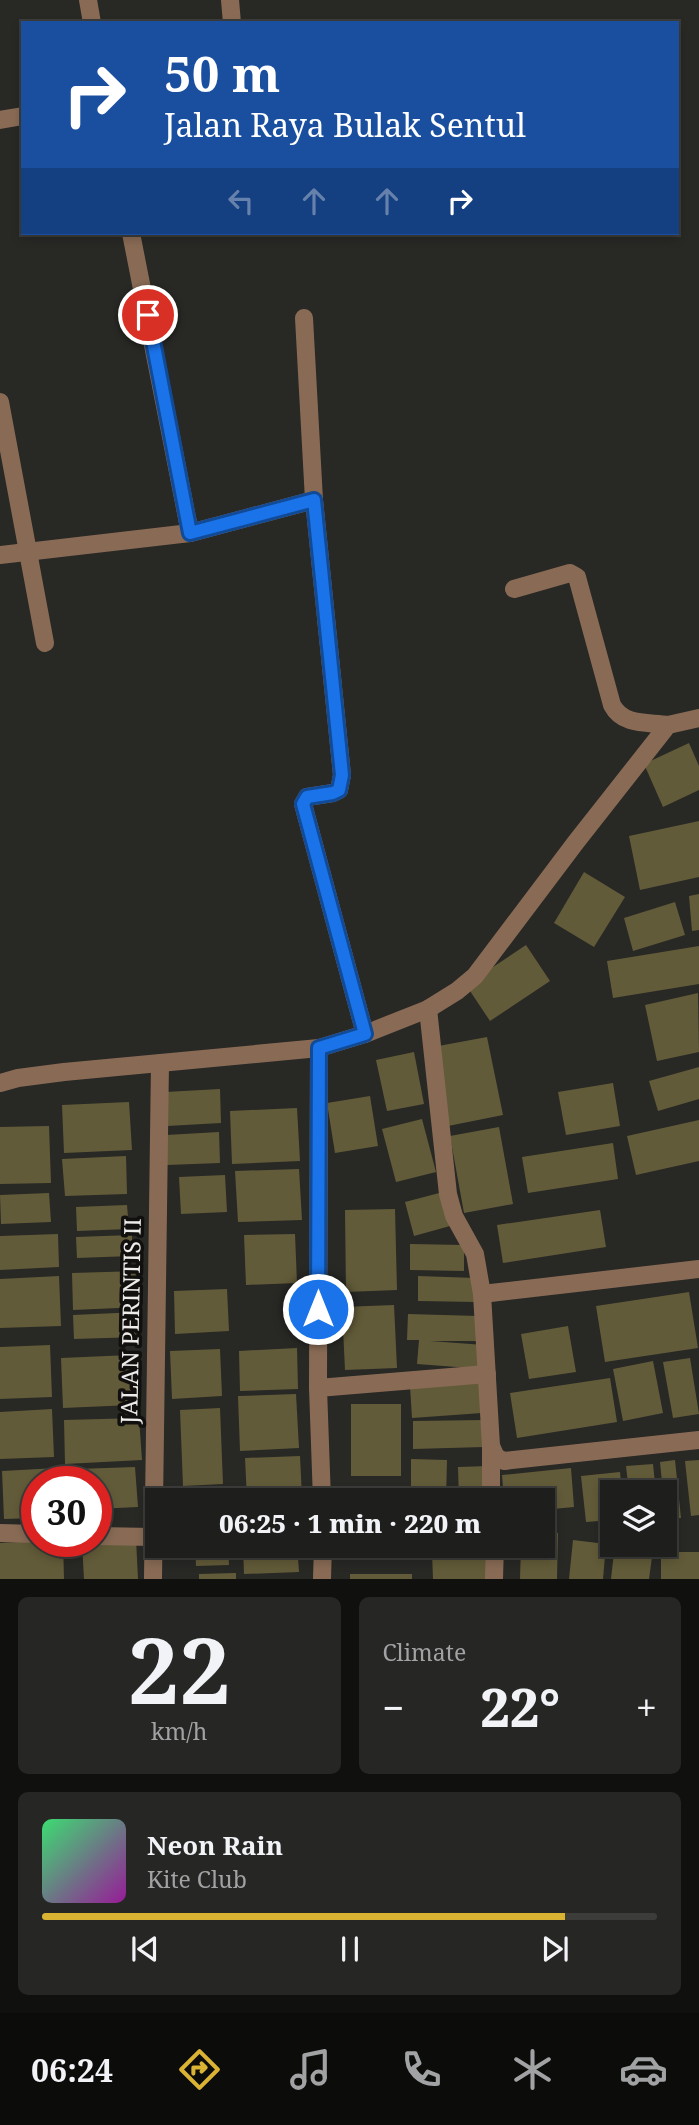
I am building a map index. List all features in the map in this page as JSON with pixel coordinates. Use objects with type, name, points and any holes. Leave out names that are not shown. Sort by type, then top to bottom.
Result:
[{"type":"street","points":[[88,0],[92,21]]},
{"type":"street","points":[[230,0],[232,21]]},
{"type":"street","points":[[0,120],[21,116]]},
{"type":"street","points":[[131,235],[190,533]]},
{"type":"street","points":[[304,318],[314,500],[342,775],[339,790],[307,797],[303,804],[365,1034]]},
{"type":"street","points":[[0,402],[45,643]]},
{"type":"street","points":[[0,555],[190,533],[314,500]]},
{"type":"street","points":[[514,589],[570,573],[577,577],[612,705],[617,714],[625,720],[668,725],[699,718]]},
{"type":"street","points":[[0,1083],[64,1072],[319,1048],[428,1010],[475,976],[668,725]]},
{"type":"street","points":[[428,1010],[448,1194],[454,1216],[475,1254],[482,1294],[491,1488]]},
{"type":"street","points":[[319,1048],[318,1388],[322,1488]]},
{"type":"street","name":"JALAN PERINTIS II","points":[[154,1488],[160,1063]]},
{"type":"street","points":[[482,1294],[699,1269]]},
{"type":"street","points":[[318,1388],[486,1374]]},
{"type":"street","points":[[491,1447],[496,1457],[504,1461],[699,1440]]},
{"type":"street","points":[[0,1533],[21,1534]]},
{"type":"street","points":[[112,1536],[145,1537]]},
{"type":"street","name":"JALAN PERINTIS II","points":[[153,1558],[153,1579]]},
{"type":"street","points":[[323,1558],[323,1579]]},
{"type":"street","points":[[495,1558],[495,1579]]},
{"type":"building","points":[[689,743],[699,766],[699,790],[663,807],[644,764]]},
{"type":"building","points":[[699,821],[699,877],[640,890],[629,836]]},
{"type":"building","points":[[584,872],[625,897],[594,947],[554,923]]},
{"type":"building","points":[[699,894],[699,930],[692,931],[689,896]]},
{"type":"building","points":[[675,902],[685,935],[633,951],[624,918]]},
{"type":"building","points":[[526,945],[550,981],[490,1021],[466,985]]},
{"type":"building","points":[[699,946],[699,984],[613,998],[607,961]]},
{"type":"building","points":[[698,993],[699,1052],[657,1061],[645,1005]]},
{"type":"building","points":[[487,1037],[503,1115],[448,1126],[433,1047]]},
{"type":"building","points":[[414,1052],[424,1104],[387,1111],[376,1060]]},
{"type":"building","points":[[699,1067],[699,1099],[658,1111],[649,1081]]},
{"type":"building","points":[[613,1083],[620,1126],[566,1135],[558,1092]]},
{"type":"building","points":[[220,1089],[221,1123],[167,1126],[165,1092]]},
{"type":"building","points":[[370,1096],[378,1146],[335,1153],[327,1103]]},
{"type":"building","points":[[129,1102],[132,1150],[64,1153],[62,1105]]},
{"type":"building","points":[[297,1108],[300,1161],[232,1164],[230,1111]]},
{"type":"building","points":[[422,1119],[436,1172],[396,1182],[382,1129]]},
{"type":"building","points":[[699,1120],[699,1161],[636,1175],[627,1136]]},
{"type":"building","points":[[49,1126],[51,1183],[0,1184],[0,1127]]},
{"type":"building","points":[[499,1127],[513,1204],[464,1213],[450,1136]]},
{"type":"building","points":[[219,1132],[220,1163],[167,1165],[166,1135]]},
{"type":"building","points":[[613,1143],[618,1179],[528,1193],[522,1157]]},
{"type":"building","points":[[126,1156],[127,1194],[65,1196],[62,1159]]},
{"type":"building","points":[[299,1169],[302,1220],[238,1222],[235,1171]]},
{"type":"building","points":[[225,1175],[227,1212],[181,1214],[179,1177]]},
{"type":"building","points":[[443,1192],[450,1226],[414,1236],[405,1202]]},
{"type":"building","points":[[49,1193],[51,1222],[1,1224],[0,1195]]},
{"type":"building","points":[[127,1205],[129,1229],[77,1231],[76,1207]]},
{"type":"building","points":[[395,1209],[397,1290],[346,1292],[345,1210]]},
{"type":"building","points":[[600,1210],[606,1247],[503,1263],[497,1225]]},
{"type":"building","points":[[58,1234],[59,1267],[0,1270],[0,1236]]},
{"type":"building","points":[[295,1234],[297,1283],[246,1285],[244,1235]]},
{"type":"building","points":[[132,1235],[132,1256],[77,1258],[76,1237]]},
{"type":"building","points":[[410,1244],[464,1245],[464,1271],[410,1270]]},
{"type":"building","points":[[139,1271],[141,1307],[73,1310],[72,1273]]},
{"type":"building","points":[[59,1276],[61,1326],[0,1328],[0,1279]]},
{"type":"building","points":[[418,1276],[476,1278],[476,1302],[418,1301]]},
{"type":"building","points":[[227,1289],[229,1331],[175,1334],[174,1291]]},
{"type":"building","points":[[689,1292],[698,1348],[605,1362],[596,1306]]},
{"type":"building","points":[[394,1305],[397,1368],[345,1370],[342,1307]]},
{"type":"building","points":[[139,1312],[139,1337],[74,1339],[73,1315]]},
{"type":"building","points":[[408,1314],[478,1316],[477,1341],[430,1341],[484,1345],[483,1369],[417,1364],[419,1340],[407,1340]]},
{"type":"building","points":[[568,1326],[576,1372],[529,1379],[521,1334]]},
{"type":"building","points":[[50,1345],[52,1397],[0,1399],[0,1347]]},
{"type":"building","points":[[297,1348],[298,1389],[240,1391],[239,1351]]},
{"type":"building","points":[[220,1349],[222,1396],[172,1399],[170,1351]]},
{"type":"building","points":[[130,1355],[132,1405],[63,1408],[61,1358]]},
{"type":"building","points":[[690,1358],[699,1414],[673,1418],[663,1362]]},
{"type":"building","points":[[653,1361],[663,1413],[623,1421],[613,1369]]},
{"type":"building","points":[[610,1378],[617,1422],[517,1438],[510,1393]]},
{"type":"building","points":[[480,1381],[482,1413],[412,1418],[410,1386]]},
{"type":"building","points":[[296,1394],[299,1448],[240,1451],[238,1396]]},
{"type":"building","points":[[351,1404],[401,1404],[401,1476],[351,1476]]},
{"type":"building","points":[[220,1408],[223,1484],[183,1486],[180,1410]]},
{"type":"building","points":[[52,1409],[54,1457],[0,1459],[0,1412]]},
{"type":"building","points":[[139,1418],[142,1460],[65,1464],[64,1420]]},
{"type":"building","points":[[484,1420],[485,1447],[413,1449],[413,1421]]},
{"type":"building","points":[[300,1456],[302,1488],[246,1488],[245,1458]]},
{"type":"building","points":[[411,1459],[447,1460],[446,1488],[411,1488]]},
{"type":"building","points":[[675,1460],[681,1518],[677,1518],[677,1480],[662,1480],[660,1462]]},
{"type":"building","points":[[699,1460],[699,1515],[691,1516],[685,1461]]},
{"type":"building","points":[[653,1464],[655,1480],[628,1480],[626,1466]]},
{"type":"building","points":[[489,1466],[490,1488],[459,1488],[458,1467]]},
{"type":"building","points":[[135,1467],[138,1507],[112,1508],[112,1468]]},
{"type":"building","points":[[571,1468],[574,1507],[555,1509],[555,1488],[503,1488],[502,1475]]},
{"type":"building","points":[[21,1470],[21,1518],[4,1519],[2,1471]]},
{"type":"building","points":[[620,1472],[621,1480],[600,1480],[600,1521],[586,1522],[581,1476]]},
{"type":"building","points":[[555,1533],[558,1533],[557,1579],[520,1579],[521,1558],[555,1558]]},
{"type":"building","points":[[136,1539],[138,1579],[84,1579],[83,1557],[112,1557],[112,1540]]},
{"type":"building","points":[[573,1540],[600,1543],[600,1557],[605,1557],[603,1579],[569,1579]]},
{"type":"building","points":[[21,1542],[21,1557],[63,1557],[64,1579],[0,1579],[0,1543]]},
{"type":"building","points":[[677,1552],[699,1552],[699,1579],[661,1579],[661,1557],[677,1557]]},
{"type":"building","points":[[613,1557],[652,1557],[649,1579],[611,1579]]},
{"type":"building","points":[[196,1558],[229,1558],[229,1565],[196,1566]]},
{"type":"building","points":[[243,1558],[298,1558],[299,1572],[244,1574]]},
{"type":"building","points":[[432,1558],[488,1558],[489,1579],[433,1579]]},
{"type":"building","points":[[236,1573],[236,1579],[199,1579],[199,1574]]},
{"type":"building","points":[[350,1574],[412,1574],[412,1579],[350,1579]]},
{"type":"route","points":[[148,315],[190,533],[314,500],[342,775],[339,790],[307,797],[303,804],[365,1034],[319,1048],[318,1309]]}]
